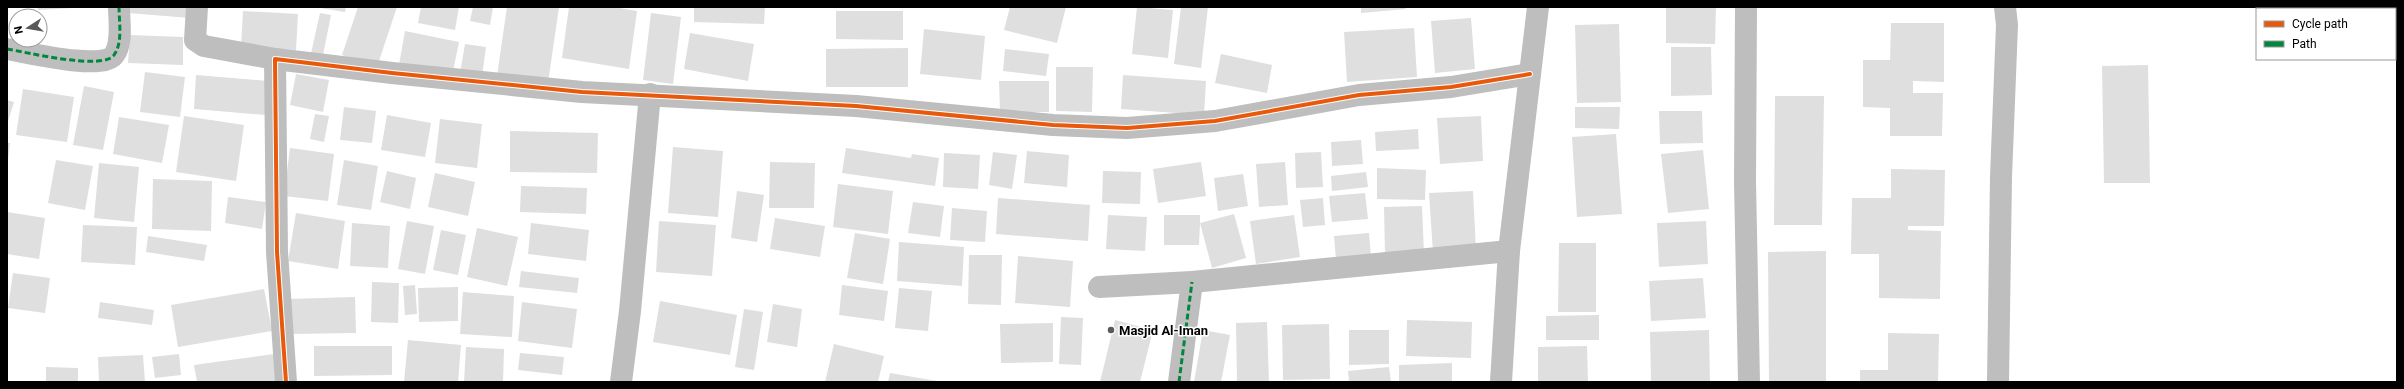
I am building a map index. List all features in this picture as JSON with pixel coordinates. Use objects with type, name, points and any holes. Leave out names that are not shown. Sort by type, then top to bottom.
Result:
[{"type":"street","points":[[7,49],[88,62],[110,60],[115,54],[119,42],[119,7]]},
{"type":"street","points":[[197,7],[195,40],[204,46],[275,59],[392,73],[574,91],[856,106],[1054,125],[1127,128],[1215,121],[1359,95],[1451,87],[1530,74]]},
{"type":"street","points":[[1500,382],[1508,251],[1538,7]]},
{"type":"street","points":[[1746,7],[1749,382]]},
{"type":"street","points":[[1998,382],[2001,177],[2007,26],[2005,7]]},
{"type":"street","points":[[275,59],[277,252],[286,382]]},
{"type":"street","points":[[621,382],[630,312],[650,94]]},
{"type":"street","points":[[1099,287],[1192,282],[1508,251]]},
{"type":"street","points":[[1179,382],[1192,282]]},
{"type":"building","points":[[73,7],[48,9],[48,8],[38,8]]},
{"type":"building","points":[[128,7],[191,7],[190,18],[128,13]]},
{"type":"building","points":[[314,7],[346,7],[345,12]]},
{"type":"building","points":[[358,7],[397,7],[377,67],[342,55]]},
{"type":"building","points":[[421,7],[459,7],[455,30],[418,23]]},
{"type":"building","points":[[473,7],[493,7],[490,25],[470,21]]},
{"type":"building","points":[[507,7],[559,7],[548,83],[497,76]]},
{"type":"building","points":[[569,7],[613,7],[637,11],[629,69],[562,58]]},
{"type":"building","points":[[694,7],[765,7],[764,24],[694,22]]},
{"type":"building","points":[[1010,7],[1066,7],[1057,43],[1004,30]]},
{"type":"building","points":[[1137,7],[1173,10],[1168,58],[1132,54]]},
{"type":"building","points":[[1181,7],[1208,7],[1201,68],[1174,64]]},
{"type":"building","points":[[1361,7],[1405,7],[1406,9],[1361,13]]},
{"type":"building","points":[[1666,7],[1716,7],[1715,44],[1666,43]]},
{"type":"building","points":[[243,11],[298,14],[296,50],[241,47]]},
{"type":"building","points":[[836,11],[903,11],[903,40],[836,39]]},
{"type":"building","points":[[320,13],[331,15],[322,60],[310,58]]},
{"type":"building","points":[[651,13],[681,17],[673,84],[643,80]]},
{"type":"building","points":[[1471,18],[1475,69],[1435,73],[1431,21]]},
{"type":"building","points":[[1891,23],[1944,23],[1944,82],[1913,81],[1913,93],[1943,93],[1942,136],[1890,136],[1890,108],[1863,107],[1863,60],[1890,60]]},
{"type":"building","points":[[1619,24],[1621,102],[1577,103],[1575,25]]},
{"type":"building","points":[[1414,28],[1417,77],[1347,82],[1344,32]]},
{"type":"building","points":[[924,29],[985,36],[981,80],[920,74]]},
{"type":"building","points":[[405,31],[459,42],[452,76],[399,65]]},
{"type":"building","points":[[690,33],[754,44],[748,81],[684,69]]},
{"type":"building","points":[[130,35],[183,37],[183,65],[128,63]]},
{"type":"building","points":[[465,44],[486,47],[482,76],[460,73]]},
{"type":"building","points":[[1671,47],[1711,47],[1712,95],[1671,96]]},
{"type":"building","points":[[908,48],[908,87],[826,87],[826,49]]},
{"type":"building","points":[[1005,49],[1049,54],[1046,76],[1003,71]]},
{"type":"building","points":[[1221,54],[1272,65],[1267,93],[1215,83]]},
{"type":"building","points":[[2148,65],[2150,183],[2104,183],[2102,66]]},
{"type":"building","points":[[1056,67],[1093,67],[1092,112],[1056,111]]},
{"type":"building","points":[[145,72],[185,77],[180,117],[140,112]]},
{"type":"building","points":[[296,74],[329,80],[323,112],[290,105]]},
{"type":"building","points":[[196,75],[268,81],[266,115],[194,109]]},
{"type":"building","points":[[1123,75],[1206,81],[1204,115],[1121,109]]},
{"type":"building","points":[[999,81],[1049,81],[1049,112],[1000,112]]},
{"type":"building","points":[[84,86],[114,92],[103,150],[73,145]]},
{"type":"building","points":[[23,89],[74,97],[67,142],[16,135]]},
{"type":"building","points":[[1775,96],[1824,96],[1822,225],[1774,225]]},
{"type":"building","points":[[7,100],[14,102],[7,125]]},
{"type":"building","points":[[344,107],[376,111],[372,143],[340,140]]},
{"type":"building","points":[[1575,107],[1620,107],[1619,129],[1575,128]]},
{"type":"building","points":[[1659,111],[1702,111],[1703,143],[1660,144]]},
{"type":"building","points":[[315,114],[329,116],[324,142],[310,139]]},
{"type":"building","points":[[387,115],[431,123],[425,157],[381,150]]},
{"type":"building","points":[[184,116],[244,125],[236,181],[176,172]]},
{"type":"building","points":[[1481,116],[1483,161],[1440,164],[1437,118]]},
{"type":"building","points":[[119,117],[169,125],[162,163],[113,154]]},
{"type":"building","points":[[440,119],[482,124],[477,168],[435,163]]},
{"type":"building","points":[[1418,129],[1419,149],[1376,151],[1375,132]]},
{"type":"building","points":[[510,131],[598,133],[597,173],[510,172]]},
{"type":"building","points":[[1616,134],[1622,214],[1577,217],[1572,137]]},
{"type":"building","points":[[1361,140],[1363,164],[1332,166],[1331,142]]},
{"type":"building","points":[[7,143],[10,143],[8,160],[7,160]]},
{"type":"building","points":[[673,147],[723,151],[718,217],[668,213]]},
{"type":"building","points":[[290,148],[334,154],[328,201],[284,196]]},
{"type":"building","points":[[846,148],[911,158],[912,154],[939,158],[935,186],[842,173]]},
{"type":"building","points":[[1703,150],[1709,209],[1668,213],[1661,154]]},
{"type":"building","points":[[1027,151],[1069,155],[1067,187],[1024,183]]},
{"type":"building","points":[[993,152],[1017,155],[1012,189],[989,185]]},
{"type":"building","points":[[1321,152],[1323,187],[1296,188],[1295,153]]},
{"type":"building","points":[[944,153],[980,155],[978,189],[943,187]]},
{"type":"building","points":[[56,160],[93,166],[85,210],[48,203]]},
{"type":"building","points":[[344,160],[378,166],[371,210],[337,205]]},
{"type":"building","points":[[770,162],[815,163],[814,208],[769,208]]},
{"type":"building","points":[[1201,162],[1206,196],[1158,203],[1153,169]]},
{"type":"building","points":[[1285,162],[1288,205],[1259,207],[1256,164]]},
{"type":"building","points":[[99,163],[139,167],[134,222],[94,218]]},
{"type":"building","points":[[1377,168],[1426,170],[1425,200],[1377,199]]},
{"type":"building","points":[[1891,169],[1945,170],[1944,226],[1908,226],[1908,230],[1941,231],[1940,299],[1879,298],[1879,254],[1851,254],[1852,198],[1891,198]]},
{"type":"building","points":[[387,171],[416,178],[410,209],[380,202]]},
{"type":"building","points":[[1103,171],[1141,172],[1140,204],[1102,203]]},
{"type":"building","points":[[1366,172],[1368,187],[1332,191],[1331,176]]},
{"type":"building","points":[[435,173],[475,182],[468,216],[428,207]]},
{"type":"building","points":[[1243,174],[1248,206],[1218,211],[1214,178]]},
{"type":"building","points":[[153,179],[212,181],[211,231],[152,229]]},
{"type":"building","points":[[838,184],[893,191],[888,234],[833,227]]},
{"type":"building","points":[[521,186],[587,188],[586,214],[520,212]]},
{"type":"building","points":[[737,191],[764,195],[757,242],[731,238]]},
{"type":"building","points":[[1473,191],[1476,251],[1433,253],[1429,193]]},
{"type":"building","points":[[1365,193],[1368,219],[1332,222],[1329,196]]},
{"type":"building","points":[[228,197],[266,202],[262,229],[225,223]]},
{"type":"building","points":[[998,198],[1090,205],[1088,241],[996,234]]},
{"type":"building","points":[[1323,198],[1325,225],[1303,227],[1300,200]]},
{"type":"building","points":[[913,202],[944,206],[940,237],[908,233]]},
{"type":"building","points":[[1422,206],[1424,254],[1385,255],[1384,207]]},
{"type":"building","points":[[952,208],[987,211],[985,242],[950,240]]},
{"type":"building","points":[[7,212],[45,218],[39,259],[7,254]]},
{"type":"building","points":[[296,213],[345,221],[338,269],[288,261]]},
{"type":"building","points":[[1234,214],[1246,258],[1212,268],[1200,223]]},
{"type":"building","points":[[1108,215],[1147,217],[1145,251],[1106,249]]},
{"type":"building","points":[[1164,215],[1200,215],[1199,245],[1164,245]]},
{"type":"building","points":[[1294,215],[1300,257],[1256,264],[1250,221]]},
{"type":"building","points":[[775,218],[825,226],[820,257],[770,249]]},
{"type":"building","points":[[407,221],[434,226],[425,274],[398,269]]},
{"type":"building","points":[[659,221],[716,225],[712,276],[656,272]]},
{"type":"building","points":[[1706,221],[1708,264],[1659,267],[1657,223]]},
{"type":"building","points":[[352,223],[390,226],[388,268],[350,266]]},
{"type":"building","points":[[531,223],[589,230],[586,261],[528,254]]},
{"type":"building","points":[[83,225],[137,227],[135,265],[81,262]]},
{"type":"building","points":[[477,228],[518,237],[507,286],[467,277]]},
{"type":"building","points":[[441,230],[466,235],[458,275],[433,270]]},
{"type":"building","points":[[855,233],[890,239],[883,284],[847,278]]},
{"type":"building","points":[[1369,233],[1371,257],[1336,260],[1334,236]]},
{"type":"building","points":[[148,236],[207,245],[204,261],[146,252]]},
{"type":"building","points":[[899,242],[964,247],[962,286],[897,281]]},
{"type":"building","points":[[1559,243],[1596,243],[1596,312],[1558,312]]},
{"type":"building","points":[[1826,251],[1826,382],[1769,382],[1768,252]]},
{"type":"building","points":[[969,255],[1002,255],[1001,305],[968,304]]},
{"type":"building","points":[[1018,256],[1073,261],[1070,307],[1015,303]]},
{"type":"building","points":[[521,271],[579,278],[577,293],[519,287]]},
{"type":"building","points":[[13,273],[50,278],[45,313],[8,308]]},
{"type":"building","points":[[1703,278],[1706,318],[1651,321],[1649,281]]},
{"type":"building","points":[[372,282],[399,283],[398,323],[371,322]]},
{"type":"building","points":[[415,285],[417,314],[405,315],[403,286]]},
{"type":"building","points":[[842,285],[888,291],[884,321],[839,315]]},
{"type":"building","points":[[458,287],[458,321],[419,322],[418,288]]},
{"type":"building","points":[[899,288],[932,291],[928,331],[895,328]]},
{"type":"building","points":[[264,289],[272,331],[178,347],[171,305]]},
{"type":"building","points":[[463,292],[514,296],[512,337],[460,334]]},
{"type":"building","points":[[355,297],[356,333],[288,334],[287,299]]},
{"type":"building","points":[[660,301],[737,315],[730,355],[653,342]]},
{"type":"building","points":[[100,302],[154,310],[152,325],[98,318]]},
{"type":"building","points":[[522,302],[577,309],[572,348],[518,341]]},
{"type":"building","points":[[773,304],[802,309],[797,347],[767,342]]},
{"type":"building","points":[[744,309],[763,312],[754,370],[735,367]]},
{"type":"building","points":[[1599,315],[1599,340],[1546,340],[1546,316]]},
{"type":"building","points":[[1061,317],[1083,318],[1081,365],[1059,364]]},
{"type":"building","points":[[1115,320],[1153,330],[1140,382],[1100,382]]},
{"type":"building","points":[[1407,320],[1472,322],[1471,358],[1406,356]]},
{"type":"building","points":[[1267,322],[1269,382],[1237,382],[1236,323]]},
{"type":"building","points":[[1053,323],[1053,362],[1001,363],[1000,324]]},
{"type":"building","points":[[1329,324],[1330,379],[1283,380],[1282,325]]},
{"type":"building","points":[[1203,330],[1230,335],[1221,382],[1194,382]]},
{"type":"building","points":[[1349,330],[1389,330],[1389,364],[1349,365]]},
{"type":"building","points":[[1709,330],[1710,382],[1651,382],[1650,332]]},
{"type":"building","points":[[1888,333],[1939,334],[1938,382],[1860,382],[1860,370],[1888,370]]},
{"type":"building","points":[[408,340],[461,345],[458,382],[404,382]]},
{"type":"building","points":[[834,344],[884,356],[878,382],[825,382]]},
{"type":"building","points":[[314,346],[392,346],[392,375],[314,376]]},
{"type":"building","points":[[1587,346],[1588,382],[1538,382],[1538,347]]},
{"type":"building","points":[[466,347],[504,349],[503,382],[464,382]]},
{"type":"building","points":[[520,353],[564,357],[562,375],[518,370]]},
{"type":"building","points":[[179,354],[181,375],[155,378],[152,357]]},
{"type":"building","points":[[274,354],[278,382],[197,382],[194,365]]},
{"type":"building","points":[[143,355],[145,382],[99,382],[98,357]]},
{"type":"building","points":[[1452,363],[1452,382],[1399,382],[1399,365]]},
{"type":"building","points":[[46,367],[78,368],[78,382],[46,382]]},
{"type":"building","points":[[1389,367],[1391,382],[1349,382],[1348,371]]},
{"type":"building","points":[[890,373],[937,381],[937,382],[888,382]]},
{"type":"marked path","points":[[7,49],[80,61],[107,59],[114,55],[119,44],[119,7]]},
{"type":"marked path","points":[[1179,382],[1192,282]]},
{"type":"cycle path","points":[[286,382],[277,252],[275,59],[392,73],[582,92],[856,106],[1053,125],[1127,128],[1215,121],[1359,95],[1451,87],[1530,74]]},
{"type":"place","name":"Masjid Al-Iman","points":[[1111,330]]}]
